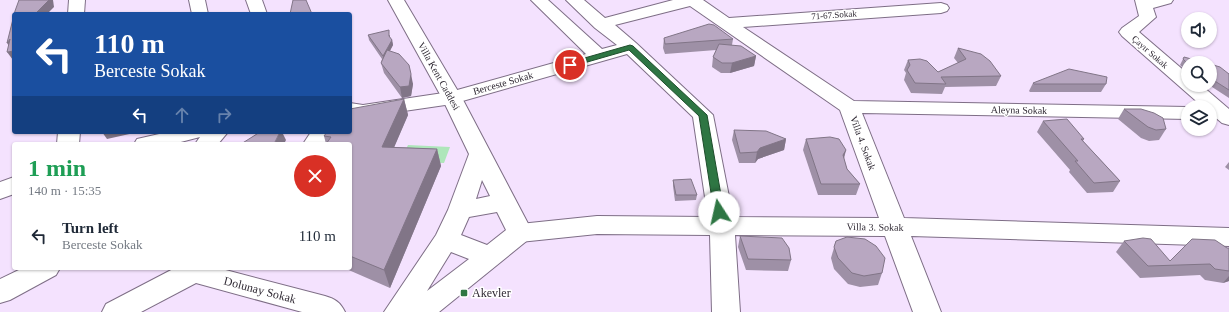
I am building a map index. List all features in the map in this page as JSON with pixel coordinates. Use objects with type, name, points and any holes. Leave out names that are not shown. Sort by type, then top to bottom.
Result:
[{"type":"street","points":[[76,12],[77,0]]},
{"type":"street","points":[[197,0],[200,12]]},
{"type":"street","points":[[254,0],[258,12]]},
{"type":"street","name":"Villa Kent Caddesi","points":[[396,0],[452,98],[520,233]]},
{"type":"street","points":[[539,0],[599,56]]},
{"type":"street","points":[[574,0],[630,47],[703,115],[722,226],[726,312]]},
{"type":"street","points":[[601,24],[692,0]]},
{"type":"street","name":"Villa 4. Sokak","points":[[692,0],[849,108],[927,312]]},
{"type":"street","points":[[1144,2],[1165,0]]},
{"type":"street","name":"Çayır Sokak","points":[[1144,2],[1148,17],[1128,32],[1181,79]]},
{"type":"street","name":"71-67.Sokak","points":[[726,23],[941,8]]},
{"type":"street","name":"Berceste Sokak","points":[[352,109],[363,111],[452,98],[630,47]]},
{"type":"street","name":"Çayır Sokak","points":[[1196,92],[1222,115]]},
{"type":"street","name":"Aleyna Sokak","points":[[849,108],[1181,112]]},
{"type":"street","points":[[154,142],[188,134]]},
{"type":"street","points":[[208,142],[215,134]]},
{"type":"street","points":[[398,312],[446,239],[460,210],[480,154]]},
{"type":"street","points":[[0,191],[12,186]]},
{"type":"street","points":[[460,210],[504,202]]},
{"type":"street","name":"Villa 3. Sokak","points":[[520,233],[597,225],[894,227],[1229,237]]},
{"type":"street","points":[[419,312],[520,233]]},
{"type":"street","points":[[446,239],[490,257]]},
{"type":"street","points":[[0,292],[43,270]]},
{"type":"street","points":[[116,312],[192,270]]},
{"type":"street","name":"Dolunay Sokak","points":[[197,270],[325,307],[331,312]]},
{"type":"green space","points":[[408,145],[450,147],[444,163],[400,161]]},
{"type":"building","points":[[19,0],[49,0],[37,12],[15,12]]},
{"type":"building","points":[[293,0],[306,0],[311,12],[290,12]]},
{"type":"building","points":[[12,23],[12,51],[7,52],[10,39],[7,43]]},
{"type":"building","points":[[709,24],[714,25],[733,39],[665,44],[664,38]]},
{"type":"building","points":[[389,30],[389,36],[392,40],[383,56],[368,35]]},
{"type":"building","points":[[719,44],[741,46],[756,56],[732,63],[722,63],[713,57]]},
{"type":"building","points":[[958,48],[981,54],[990,61],[1001,76],[941,77],[946,84],[915,83],[907,70],[910,65],[908,60],[920,59],[927,61],[938,72],[966,59]]},
{"type":"building","points":[[387,50],[399,54],[409,65],[411,74],[409,86],[400,87],[381,63]]},
{"type":"building","points":[[1217,66],[1229,74],[1229,90],[1217,82]]},
{"type":"building","points":[[1069,69],[1107,77],[1106,84],[1033,83]]},
{"type":"building","points":[[404,99],[382,147],[437,149],[384,270],[352,257],[352,142],[327,142],[331,137],[324,136],[326,134],[352,134],[352,109]]},
{"type":"building","points":[[1124,109],[1141,109],[1154,113],[1163,118],[1166,129],[1156,130],[1148,127]]},
{"type":"building","points":[[1067,119],[1084,139],[1081,139],[1120,181],[1094,183],[1075,161],[1078,161],[1043,121]]},
{"type":"building","points":[[734,130],[766,131],[786,139],[760,148],[757,152],[740,153]]},
{"type":"building","points":[[257,134],[279,134],[275,142],[244,142]]},
{"type":"building","points":[[830,137],[839,139],[846,150],[843,155],[847,169],[860,184],[821,184],[806,139]]},
{"type":"building","points":[[691,179],[697,195],[676,195],[673,180]]},
{"type":"building","points":[[740,236],[782,238],[789,248],[791,260],[748,259]]},
{"type":"building","points":[[847,237],[865,239],[876,246],[885,258],[882,273],[864,276],[852,273],[838,258],[834,247],[836,241]]},
{"type":"building","points":[[1143,238],[1151,239],[1170,261],[1192,239],[1215,240],[1229,248],[1229,271],[1215,269],[1210,264],[1148,266],[1124,241]]},
{"type":"place","name":"Akevler","points":[[464,293]]},
{"type":"route","points":[[570,65],[630,47],[703,115],[719,212]]}]
